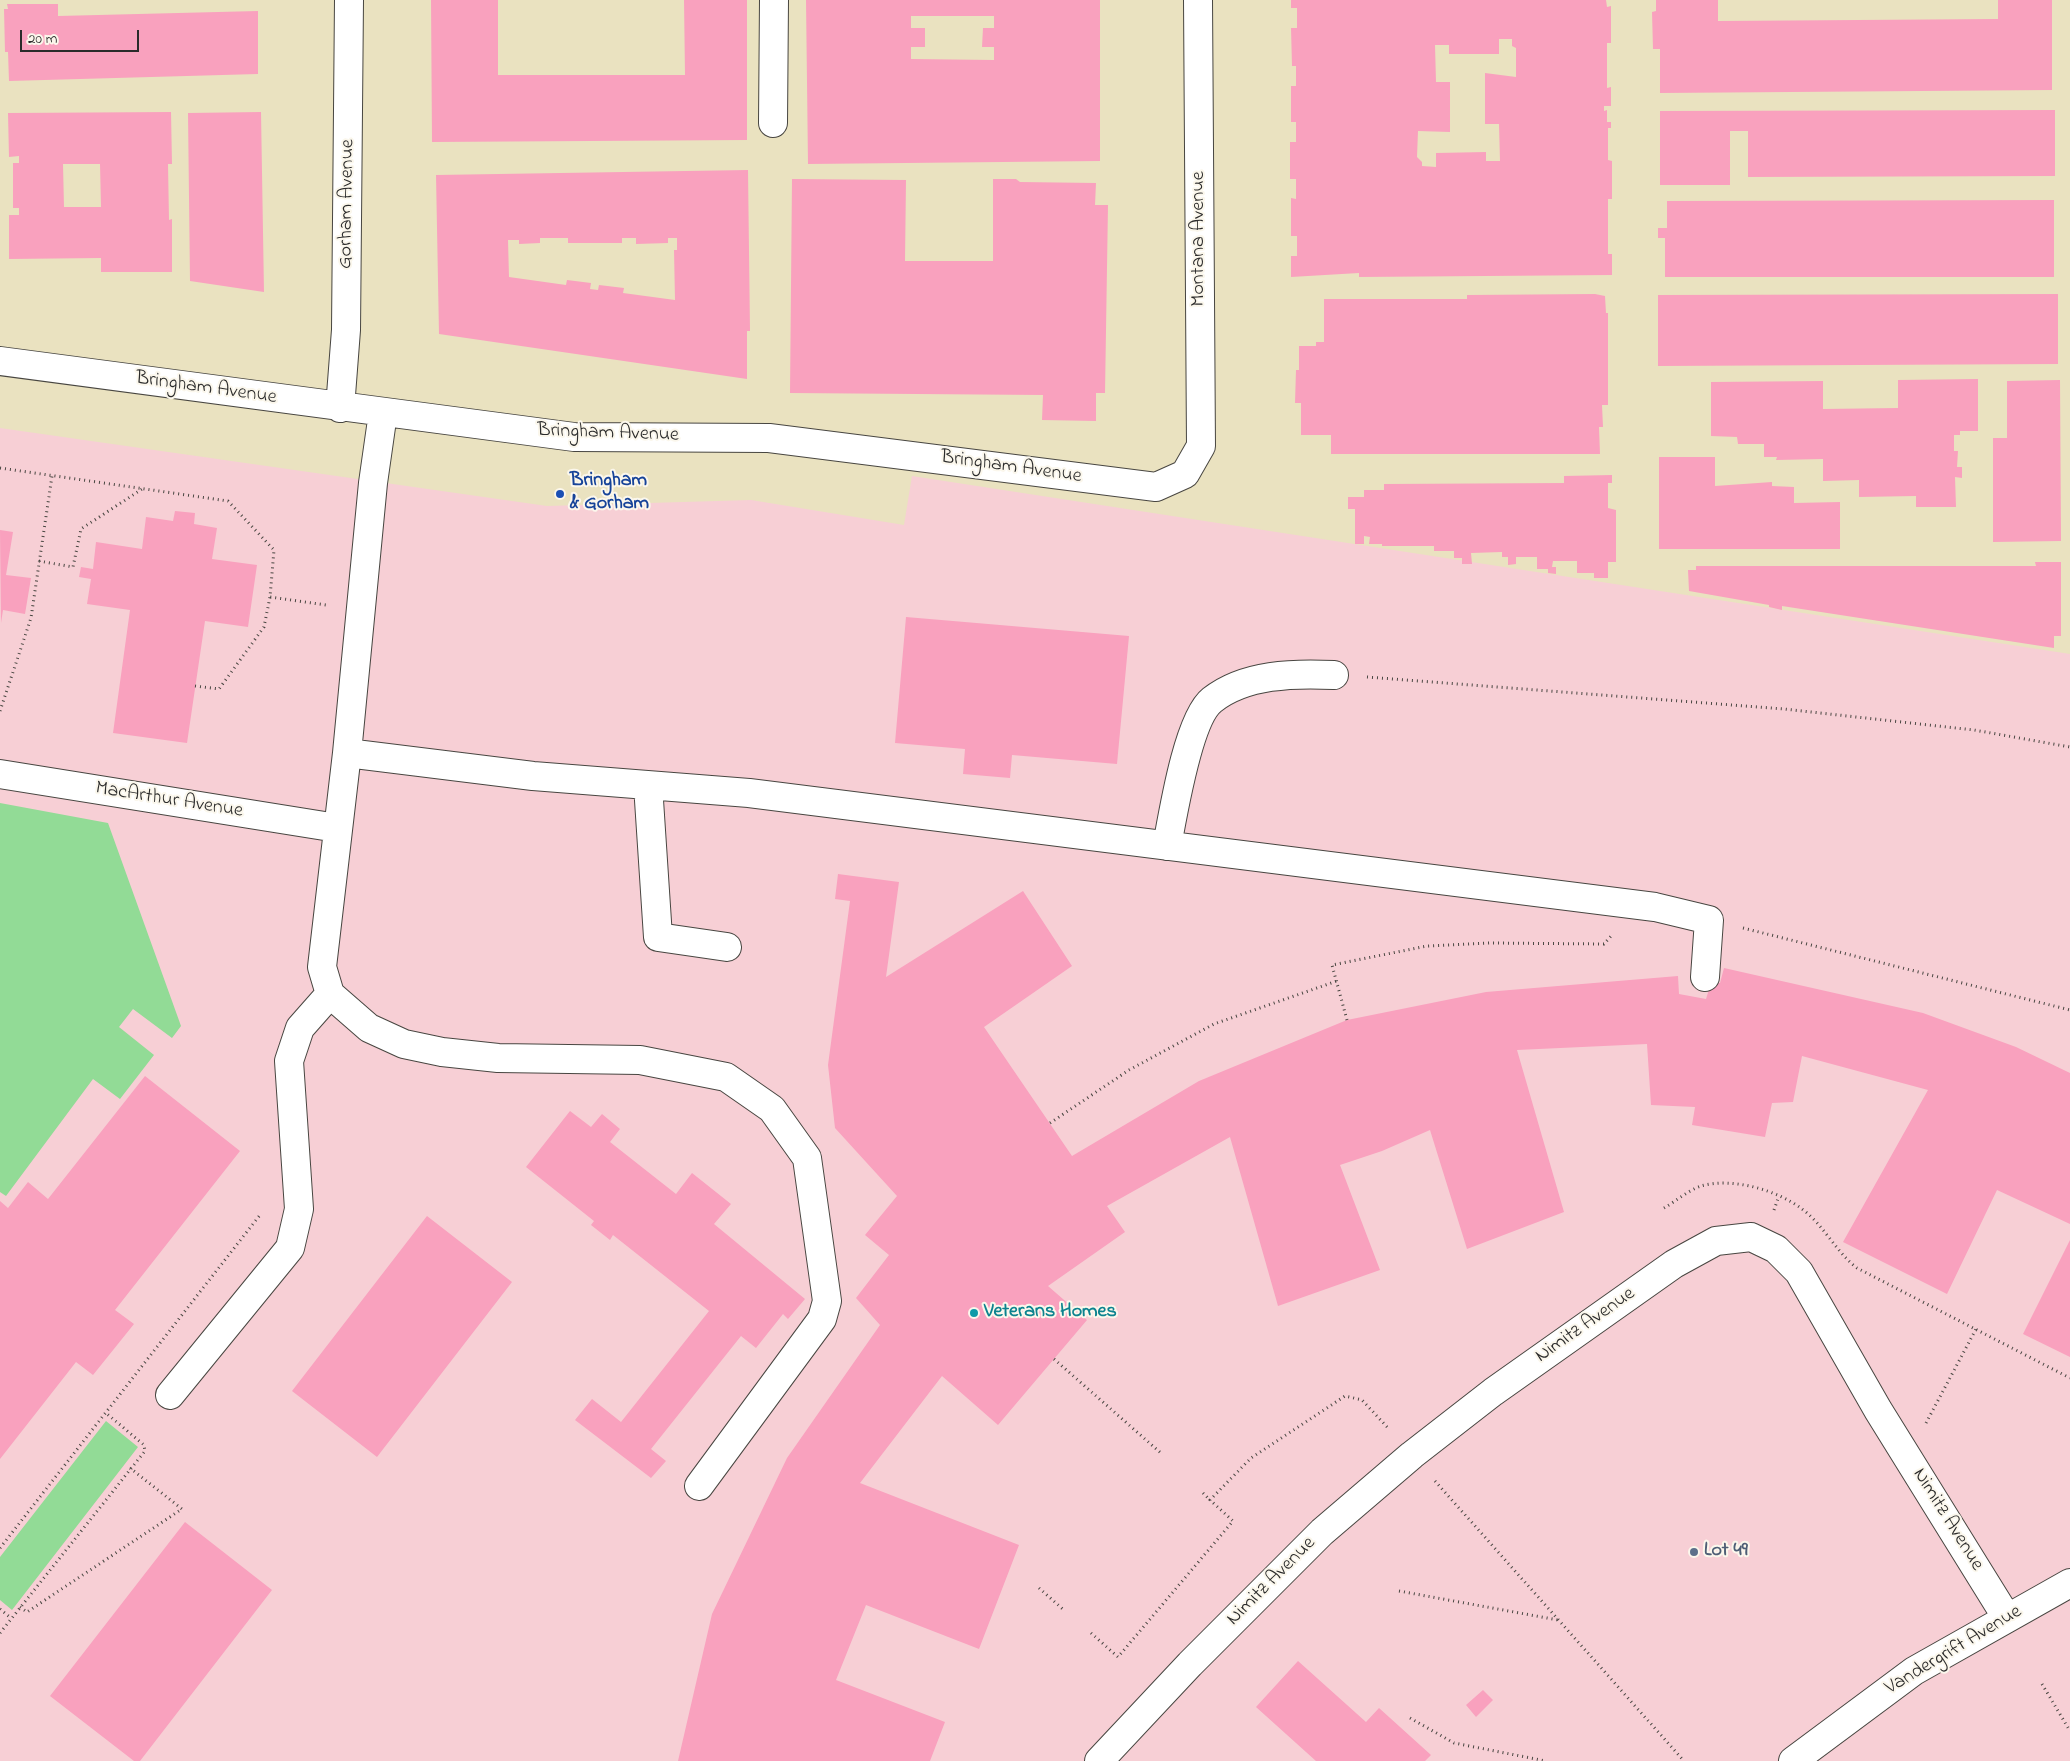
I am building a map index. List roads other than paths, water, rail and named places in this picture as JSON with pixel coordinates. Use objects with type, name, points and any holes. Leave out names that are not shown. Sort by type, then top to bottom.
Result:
[{"type":"street","name":"Gorham Avenue","points":[[340,408],[346,330],[349,0]]},
{"type":"street","points":[[773,123],[774,0]]},
{"type":"street","name":"Montana Avenue","points":[[1185,474],[1201,446],[1198,0]]},
{"type":"street","name":"Bringham Avenue","points":[[0,361],[340,408],[574,437],[769,438],[1156,487],[1185,474]]},
{"type":"street","points":[[383,413],[372,483],[347,753],[322,967],[330,994],[369,1028],[404,1044],[442,1052],[498,1058],[640,1060],[726,1076],[772,1109],[808,1158],[827,1301],[822,1319],[699,1486]]},
{"type":"street","points":[[1167,846],[1181,776],[1198,721],[1211,701],[1238,686],[1292,673],[1334,675]]},
{"type":"street","points":[[347,753],[533,776],[749,793],[1655,907],[1709,920],[1705,977]]},
{"type":"street","name":"MacArthur Avenue","points":[[0,774],[337,828]]},
{"type":"street","points":[[648,785],[658,937],[727,947]]},
{"type":"street","points":[[170,1395],[290,1248],[299,1209],[289,1061],[300,1028],[330,994]]},
{"type":"street","name":"Nimitz Avenue","points":[[1099,1761],[1190,1664],[1322,1532],[1412,1455],[1493,1392],[1674,1264],[1716,1240],[1751,1237],[1776,1249],[1799,1272],[1878,1410],[2007,1618]]},
{"type":"street","name":"Vandergrift Avenue","points":[[1793,1761],[1914,1671],[2070,1583]]},
{"type":"place","name":"Bringham & Gorham","points":[[560,494]]},
{"type":"place","name":"Veterans Homes","points":[[974,1313]]},
{"type":"place","name":"Lot 49","points":[[1694,1552]]}]
